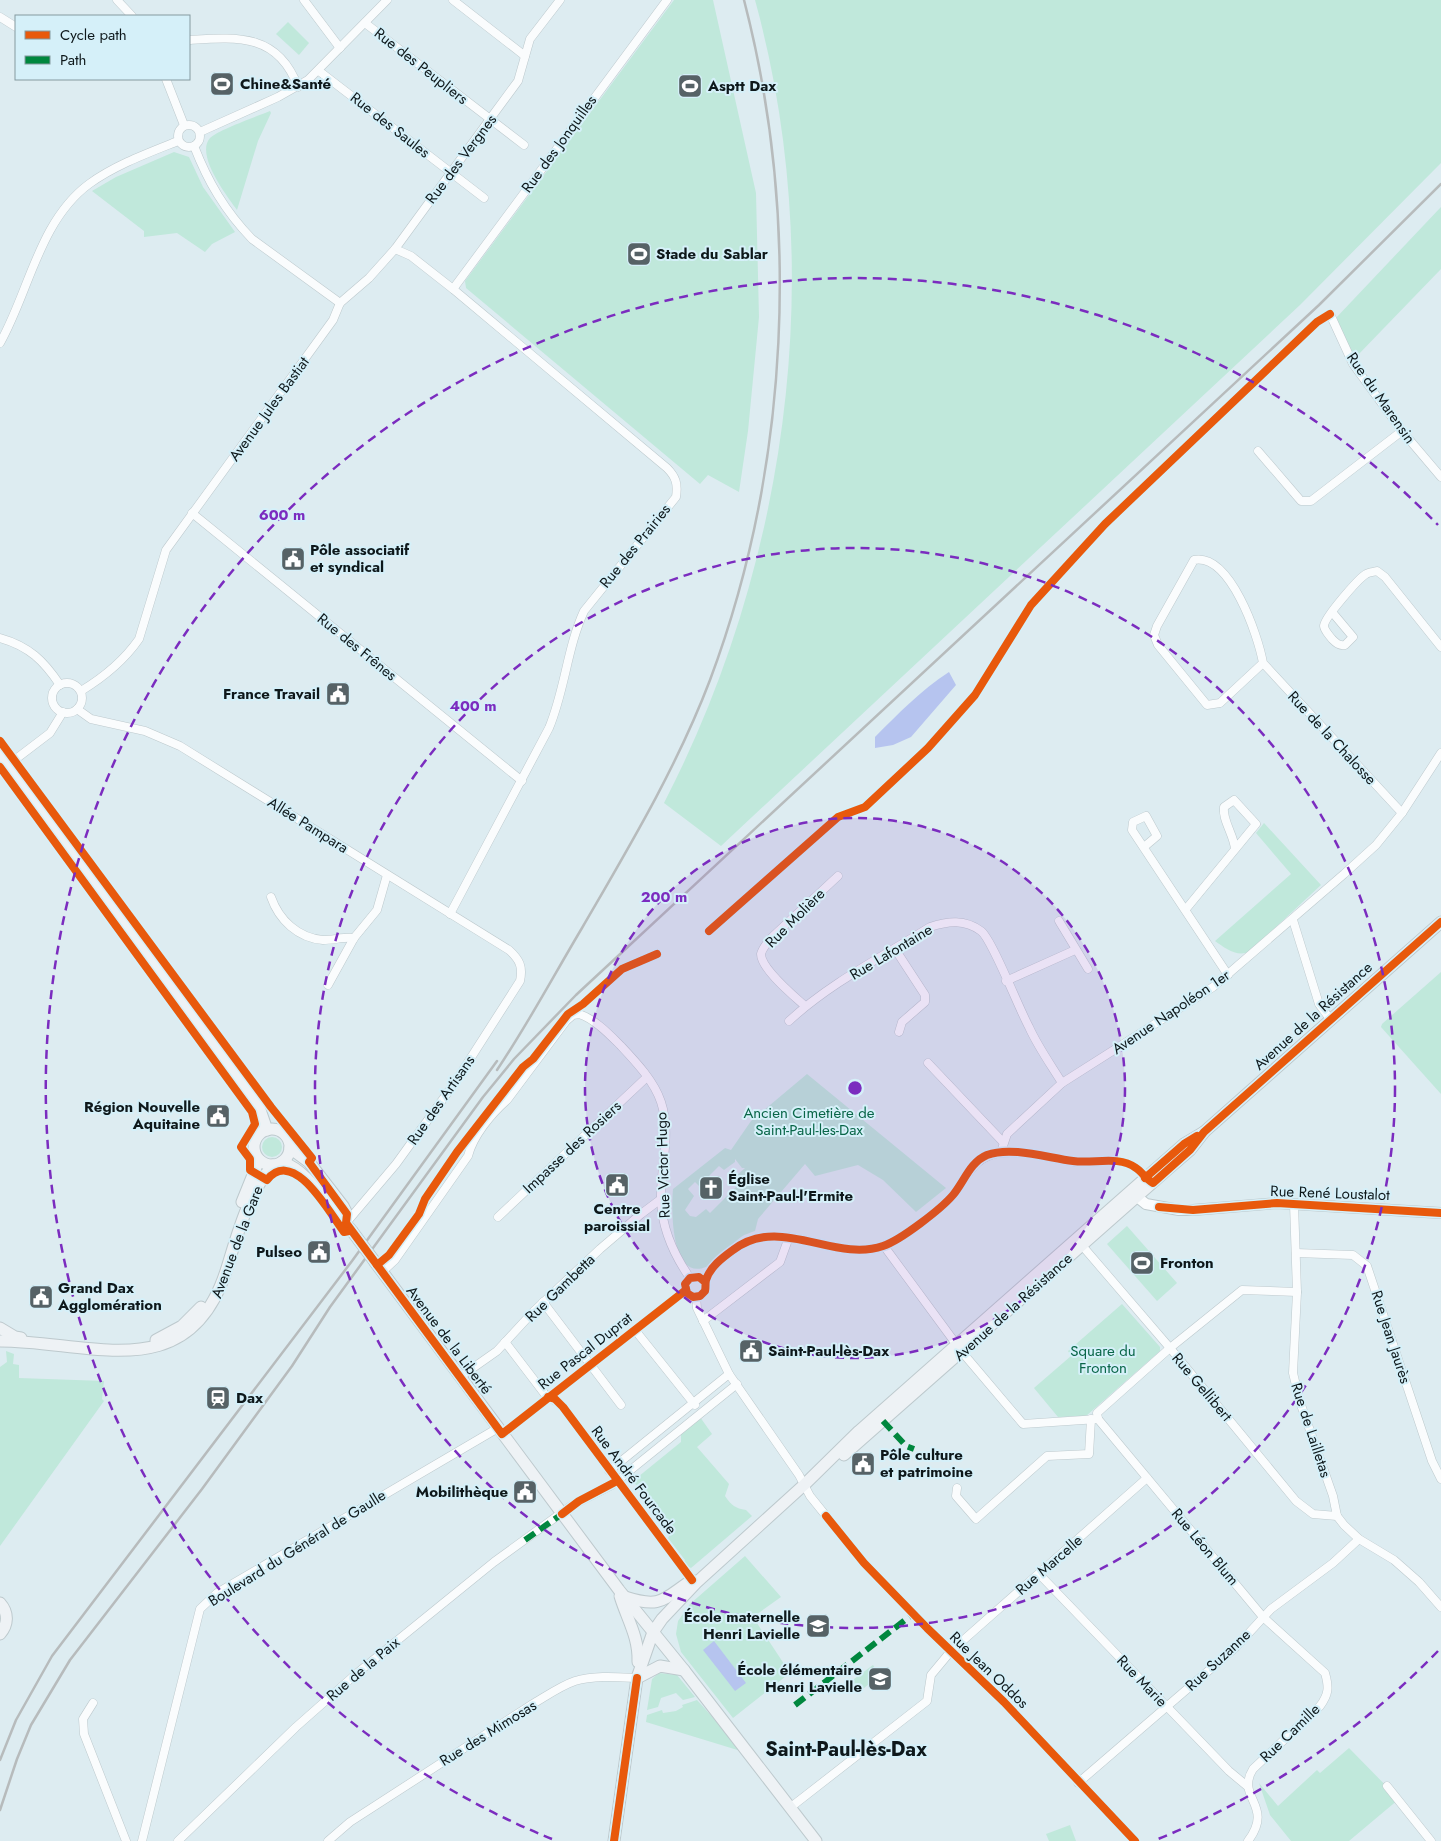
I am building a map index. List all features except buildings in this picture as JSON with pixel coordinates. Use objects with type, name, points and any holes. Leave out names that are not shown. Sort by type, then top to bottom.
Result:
[{"type":"main road","points":[[0,754],[258,1104],[267,1130]]},
{"type":"main road","name":"Avenue de la Résistance","points":[[637,1678],[653,1632],[662,1619],[697,1580],[816,1474],[836,1462],[960,1348],[1149,1180],[1184,1144],[1204,1132],[1441,922]]},
{"type":"main road","points":[[267,1130],[278,1130],[283,1133],[287,1137],[290,1148],[309,1162],[343,1206],[347,1214],[346,1223],[337,1216],[302,1172],[278,1163],[265,1164],[259,1160],[254,1152],[255,1141],[267,1130]]},
{"type":"main road","points":[[278,1163],[290,1148]]},
{"type":"main road","name":"Avenue de la Gare","points":[[0,1328],[15,1337],[138,1342],[156,1340],[173,1332],[195,1315],[213,1290],[253,1170],[259,1160]]},
{"type":"main road","name":"Avenue de la Gare","points":[[0,1342],[137,1350],[157,1347],[180,1337],[200,1320],[215,1299],[250,1200],[258,1184],[278,1163]]},
{"type":"main road","name":"Avenue de la Liberté","points":[[346,1223],[622,1594],[792,1807],[816,1841]]},
{"type":"main road","name":"Avenue de la Résistance","points":[[622,1594],[653,1604],[661,1602],[697,1580]]},
{"type":"main road","points":[[614,1841],[637,1678],[638,1647],[622,1594]]},
{"type":"main road","points":[[0,1603],[6,1613],[7,1621],[0,1634]]},
{"type":"main road","points":[[637,1678],[660,1666],[684,1670]]},
{"type":"street","points":[[117,0],[131,15]]},
{"type":"street","points":[[304,0],[340,48]]},
{"type":"street","points":[[200,132],[298,86],[319,71],[387,0]]},
{"type":"street","points":[[453,0],[525,56]]},
{"type":"street","name":"Rue des Vergnes","points":[[340,303],[369,278],[395,249],[518,81],[530,39],[560,0]]},
{"type":"street","name":"Rue des Jonquilles","points":[[452,289],[667,0]]},
{"type":"street","points":[[0,17],[15,25]]},
{"type":"street","name":"Rue des Peupliers","points":[[365,23],[524,145]]},
{"type":"street","points":[[190,40],[246,38],[264,45],[283,60],[298,86]]},
{"type":"street","name":"Rue des Saules","points":[[319,71],[484,198]]},
{"type":"street","points":[[166,80],[184,126]]},
{"type":"street","points":[[178,141],[184,146],[194,146],[200,139],[200,132],[194,126],[184,126]]},
{"type":"street","points":[[178,141],[178,134],[184,126]]},
{"type":"street","points":[[0,343],[51,229],[74,196],[106,173],[178,141]]},
{"type":"street","points":[[194,146],[210,184],[252,239],[340,303]]},
{"type":"street","name":"Rue des Prairies","points":[[395,249],[411,256],[452,289],[667,468],[675,476],[677,488],[676,497],[584,611],[576,627],[557,708],[522,781],[450,914]]},
{"type":"street","name":"Avenue Jules Bastiat","points":[[80,691],[111,672],[131,652],[139,639],[166,550],[333,320],[340,303]]},
{"type":"street","name":"Rue du Marensin","points":[[1330,314],[1353,364],[1402,432],[1441,477]]},
{"type":"street","points":[[1258,451],[1301,501],[1311,501],[1402,432]]},
{"type":"street","name":"Rue des Frênes","points":[[192,513],[522,781]]},
{"type":"street","name":"Rue de la Chalosse","points":[[1263,663],[1220,703],[1207,705],[1158,645],[1154,635],[1157,626],[1194,560],[1202,558],[1210,562],[1235,587],[1261,652],[1263,663],[1402,813]]},
{"type":"street","points":[[1332,612],[1367,573],[1377,571],[1385,577],[1441,647]]},
{"type":"street","points":[[0,638],[27,648],[38,656],[60,685]]},
{"type":"street","points":[[69,683],[80,691],[82,700],[78,709],[68,713],[55,707],[52,697],[60,685],[69,683]]},
{"type":"street","name":"Allée Pampara","points":[[78,709],[91,718],[145,731],[180,746],[509,950],[519,962],[522,970]]},
{"type":"street","points":[[8,765],[50,733],[63,712]]},
{"type":"street","name":"Avenue Napoléon 1er","points":[[1001,1152],[1007,1134],[1062,1083],[1213,987],[1293,920],[1376,844],[1402,813],[1441,753]]},
{"type":"street","points":[[1186,909],[1256,824],[1234,800],[1224,807],[1223,812],[1234,838],[1234,849]]},
{"type":"street","points":[[1144,847],[1228,974]]},
{"type":"street","points":[[328,985],[354,938],[377,910],[387,875]]},
{"type":"street","name":"Rue Molière","points":[[805,1006],[767,969],[762,960],[761,952],[769,940],[838,876]]},
{"type":"street","points":[[271,897],[283,920],[295,930],[312,938],[325,940],[354,938]]},
{"type":"street","points":[[1293,920],[1319,1004],[1330,1019]]},
{"type":"street","name":"Rue Lafontaine","points":[[789,1021],[805,1006],[930,927],[946,921],[965,923],[982,931],[990,941],[1006,981],[1030,1030],[1062,1083]]},
{"type":"street","points":[[1059,921],[1088,970]]},
{"type":"street","points":[[895,949],[925,995],[925,1002],[902,1022],[899,1032]]},
{"type":"street","points":[[1006,981],[1075,950]]},
{"type":"street","name":"Rue des Artisans","points":[[346,1223],[396,1164],[456,1081],[520,982],[522,970]]},
{"type":"street","name":"Rue Victor Hugo","points":[[382,1272],[406,1245],[468,1156],[470,1147],[496,1110],[507,1100],[566,1021],[573,1016],[586,1016],[617,1042],[647,1077],[662,1105],[665,1128],[665,1161],[661,1199],[663,1219],[672,1249],[690,1278]]},
{"type":"street","points":[[928,1063],[1003,1142]]},
{"type":"street","name":"Impasse des Rosiers","points":[[498,1217],[647,1077]]},
{"type":"street","points":[[696,1297],[705,1291],[705,1282],[713,1267],[740,1244],[766,1237],[789,1237],[861,1250],[884,1246],[942,1205],[954,1194],[976,1163],[986,1156],[1001,1152],[1078,1162],[1114,1161],[1135,1167],[1149,1180]]},
{"type":"street","name":"Rue René Loustalot","points":[[1133,1194],[1156,1206],[1193,1210],[1277,1203],[1441,1213]]},
{"type":"street","name":"Rue Gambetta","points":[[460,1377],[497,1351],[543,1302],[605,1244],[661,1199]]},
{"type":"street","name":"Rue de Lailletas","points":[[1294,1204],[1297,1292],[1293,1373],[1300,1402],[1333,1496],[1337,1516],[1344,1526],[1359,1539],[1394,1560],[1419,1582],[1440,1605]]},
{"type":"street","points":[[703,1321],[776,1265],[784,1255],[789,1237]]},
{"type":"street","name":"Rue Gellibert","points":[[1079,1242],[1170,1348],[1296,1502],[1313,1514],[1337,1516]]},
{"type":"street","points":[[884,1246],[960,1348],[1023,1424],[1094,1419]]},
{"type":"street","name":"Rue Jean Jaurès","points":[[1296,1253],[1353,1255],[1368,1266],[1432,1461],[1441,1479]]},
{"type":"street","points":[[696,1297],[690,1295],[686,1290],[686,1284],[690,1278],[699,1277],[705,1282]]},
{"type":"street","name":"Rue Pascal Duprat","points":[[500,1431],[548,1397],[686,1290]]},
{"type":"street","points":[[957,1488],[956,1496],[976,1519],[1047,1456],[1089,1454],[1094,1419],[1100,1409],[1170,1348],[1242,1290],[1297,1292]]},
{"type":"street","points":[[696,1297],[697,1308],[730,1374],[794,1467],[804,1485]]},
{"type":"street","points":[[543,1302],[621,1405]]},
{"type":"street","points":[[635,1330],[701,1412]]},
{"type":"street","name":"Rue André Fourcade","points":[[505,1342],[548,1397],[555,1398],[609,1471],[697,1580]]},
{"type":"street","points":[[609,1471],[730,1374]]},
{"type":"street","name":"Rue de la Paix","points":[[178,1841],[296,1727],[356,1674],[483,1571],[579,1501],[617,1481],[737,1384]]},
{"type":"street","name":"Rue Léon Blum","points":[[1094,1419],[1147,1478],[1263,1617]]},
{"type":"street","name":"Boulevard du Général de Gaulle","points":[[142,1841],[200,1608],[217,1594],[500,1431]]},
{"type":"street","name":"Rue Marcelle","points":[[792,1807],[927,1701],[931,1675],[950,1651],[1147,1478]]},
{"type":"street","name":"Rue Jean Oddos","points":[[804,1485],[864,1563],[950,1651],[1004,1702],[1078,1783],[1135,1841]]},
{"type":"street","name":"Rue Suzanne","points":[[1078,1783],[1236,1647],[1263,1617],[1333,1563],[1359,1539]]},
{"type":"street","name":"Rue Marie","points":[[1039,1574],[1229,1772],[1247,1786]]},
{"type":"street","name":"Rue Camille","points":[[1247,1786],[1247,1778],[1253,1769],[1320,1706],[1328,1695],[1326,1673],[1263,1617]]},
{"type":"street","name":"Rue des Mimosas","points":[[328,1841],[350,1822],[531,1705],[575,1681],[604,1676],[637,1678]]},
{"type":"street","points":[[93,1703],[82,1720],[84,1734],[126,1841]]},
{"type":"street","points":[[1247,1786],[1258,1816],[1258,1826],[1248,1841]]},
{"type":"street","points":[[1386,1786],[1431,1841]]},
{"type":"green space","name":"Stade du Sablar","points":[[674,0],[713,0],[756,193],[759,317],[748,431],[739,492],[708,475],[700,484],[466,288],[465,281]]},
{"type":"green space","points":[[755,0],[1441,0],[1441,163],[1300,305],[721,846],[664,803],[707,709],[742,612],[767,512],[784,409],[792,306],[789,203],[777,101]]},
{"type":"green space","points":[[288,22],[309,43],[299,55],[276,34]]},
{"type":"green space","points":[[270,111],[271,113],[258,141],[237,210],[209,165],[206,145],[210,138],[221,131]]},
{"type":"green space","points":[[174,152],[189,157],[203,187],[235,232],[212,244],[205,252],[177,233],[144,237],[144,231],[92,191],[116,177]]},
{"type":"green space","points":[[1441,207],[1441,269],[1355,358],[1335,319]]},
{"type":"green space","points":[[1264,823],[1321,885],[1249,952],[1235,953],[1215,941],[1291,874],[1256,833]]},
{"type":"green space","points":[[1441,972],[1441,1094],[1381,1027],[1382,1024]]},
{"type":"green space","name":"Ancien Cimetière de Saint-Paul-les-Dax","points":[[807,1074],[946,1188],[916,1212],[883,1180],[858,1165],[815,1176],[805,1164],[758,1219],[755,1231],[741,1237],[711,1265],[694,1269],[686,1264],[676,1242],[672,1212],[673,1189],[725,1148],[731,1150],[751,1121]],"holes":[[[735,1159],[742,1168],[745,1168],[733,1180],[738,1185],[710,1213],[706,1209],[696,1217],[690,1216],[685,1210],[694,1196],[688,1189],[695,1182],[699,1186],[719,1166],[724,1170],[735,1162]]]},
{"type":"green space","points":[[272,1137],[279,1140],[282,1147],[279,1154],[272,1157],[265,1154],[262,1147],[265,1140]]},
{"type":"green space","name":"Fronton","points":[[1127,1226],[1177,1283],[1157,1301],[1107,1244]]},
{"type":"green space","name":"Square du Fronton","points":[[1122,1304],[1160,1347],[1160,1351],[1086,1416],[1058,1417],[1034,1388],[1071,1356],[1068,1351]]},
{"type":"green space","points":[[6,1351],[14,1354],[13,1364],[19,1365],[19,1378],[104,1381],[102,1399],[104,1401],[0,1546],[0,1367],[7,1362]]},
{"type":"green space","points":[[700,1417],[712,1434],[697,1447],[729,1484],[725,1496],[727,1499],[734,1506],[746,1510],[752,1516],[691,1568],[682,1563],[685,1560],[668,1538],[672,1531],[633,1481],[681,1442],[681,1432]]},
{"type":"green space","points":[[745,1556],[781,1597],[753,1617],[790,1673],[733,1718],[681,1652],[676,1634],[678,1621],[690,1604]]},
{"type":"green space","points":[[873,1665],[880,1675],[858,1693],[850,1682]]},
{"type":"green space","points":[[659,1673],[677,1675],[695,1697],[683,1700],[676,1693],[661,1698],[658,1707],[647,1710],[652,1679]]},
{"type":"green space","points":[[697,1700],[744,1752],[646,1722],[647,1715],[662,1710],[663,1713],[676,1711],[683,1707],[682,1705]]},
{"type":"green space","points":[[1349,1748],[1399,1799],[1349,1841],[1291,1841],[1270,1815],[1259,1783],[1278,1806],[1317,1770],[1320,1773]]},
{"type":"green space","points":[[1070,1825],[1076,1841],[1049,1841],[1046,1834]]},
{"type":"water","points":[[949,672],[956,685],[911,737],[893,745],[875,748],[875,737],[919,694]]},
{"type":"water","points":[[714,1641],[746,1683],[735,1691],[703,1650]]},
{"type":"railway","points":[[497,1070],[617,867],[683,744],[710,680],[737,598],[757,514],[771,429],[778,342],[779,255],[774,169],[762,84],[744,0]]},
{"type":"railway","points":[[0,1810],[17,1759],[31,1725],[70,1660],[202,1489],[292,1366],[330,1307],[483,1097],[514,1059],[576,995],[1319,305],[1441,184]]},
{"type":"railway","points":[[0,1760],[16,1720],[52,1656],[352,1261],[497,1061]]},
{"type":"marked path","points":[[883,1421],[906,1446],[914,1449]]},
{"type":"marked path","points":[[525,1540],[562,1514]]},
{"type":"marked path","points":[[795,1705],[913,1614]]},
{"type":"cycle path","points":[[709,931],[838,817],[865,807],[928,748],[975,695],[1031,605],[1105,524],[1317,322],[1330,314]]},
{"type":"cycle path","points":[[0,741],[271,1107],[312,1158],[309,1162],[347,1214],[346,1223],[502,1434],[686,1290]]},
{"type":"cycle path","points":[[0,767],[252,1112],[255,1124],[241,1147],[250,1159],[250,1170],[267,1180],[277,1172],[288,1171],[300,1177],[321,1199],[344,1232],[349,1231]]},
{"type":"cycle path","points":[[705,1282],[699,1277],[690,1278],[685,1284],[687,1293],[693,1297],[700,1296],[705,1291],[706,1280],[713,1267],[733,1250],[751,1240],[769,1237],[788,1237],[846,1249],[864,1250],[891,1243],[920,1224],[947,1201],[976,1162],[987,1155],[1019,1152],[1081,1162],[1122,1162],[1136,1168],[1153,1183],[1190,1150],[1204,1132],[1441,922]]},
{"type":"cycle path","points":[[377,1265],[389,1255],[419,1214],[425,1199],[457,1152],[523,1067],[533,1059],[568,1014],[583,1004],[622,969],[657,954]]},
{"type":"cycle path","points":[[1145,1178],[1184,1144],[1197,1136]]},
{"type":"cycle path","points":[[1159,1207],[1193,1210],[1277,1203],[1441,1213]]},
{"type":"cycle path","points":[[548,1397],[555,1399],[563,1407],[692,1580]]},
{"type":"cycle path","points":[[562,1514],[579,1501],[617,1481]]},
{"type":"cycle path","points":[[826,1516],[864,1563],[927,1628],[1004,1702],[1135,1841]]},
{"type":"cycle path","points":[[614,1841],[637,1678]]},
{"type":"place","name":"Chine&Santé","points":[[222,84]]},
{"type":"place","name":"Asptt Dax","points":[[690,86]]},
{"type":"place","name":"Stade du Sablar","points":[[639,254]]},
{"type":"place","name":"Pôle associatif et syndical","points":[[293,559]]},
{"type":"place","name":"France Travail","points":[[338,694]]},
{"type":"place","name":"Région Nouvelle Aquitaine","points":[[218,1116]]},
{"type":"place","name":"Centre paroissial","points":[[617,1185]]},
{"type":"place","name":"Église Saint-Paul-l'Ermite","points":[[711,1188]]},
{"type":"place","name":"Pulseo","points":[[319,1252]]},
{"type":"place","name":"Fronton","points":[[1142,1263]]},
{"type":"place","name":"Grand Dax Agglomération","points":[[41,1297]]},
{"type":"place","name":"Saint-Paul-lès-Dax","points":[[751,1351]]},
{"type":"place","name":"Dax","points":[[218,1398]]},
{"type":"place","name":"Pôle culture et patrimoine","points":[[863,1464]]},
{"type":"place","name":"Mobilithèque","points":[[525,1492]]},
{"type":"place","name":"École maternelle Henri Lavielle","points":[[818,1626]]},
{"type":"place","name":"École élémentaire Henri Lavielle","points":[[880,1679]]},
{"type":"district","name":"Saint-Paul-lès-Dax","points":[[846,1749]]}]
